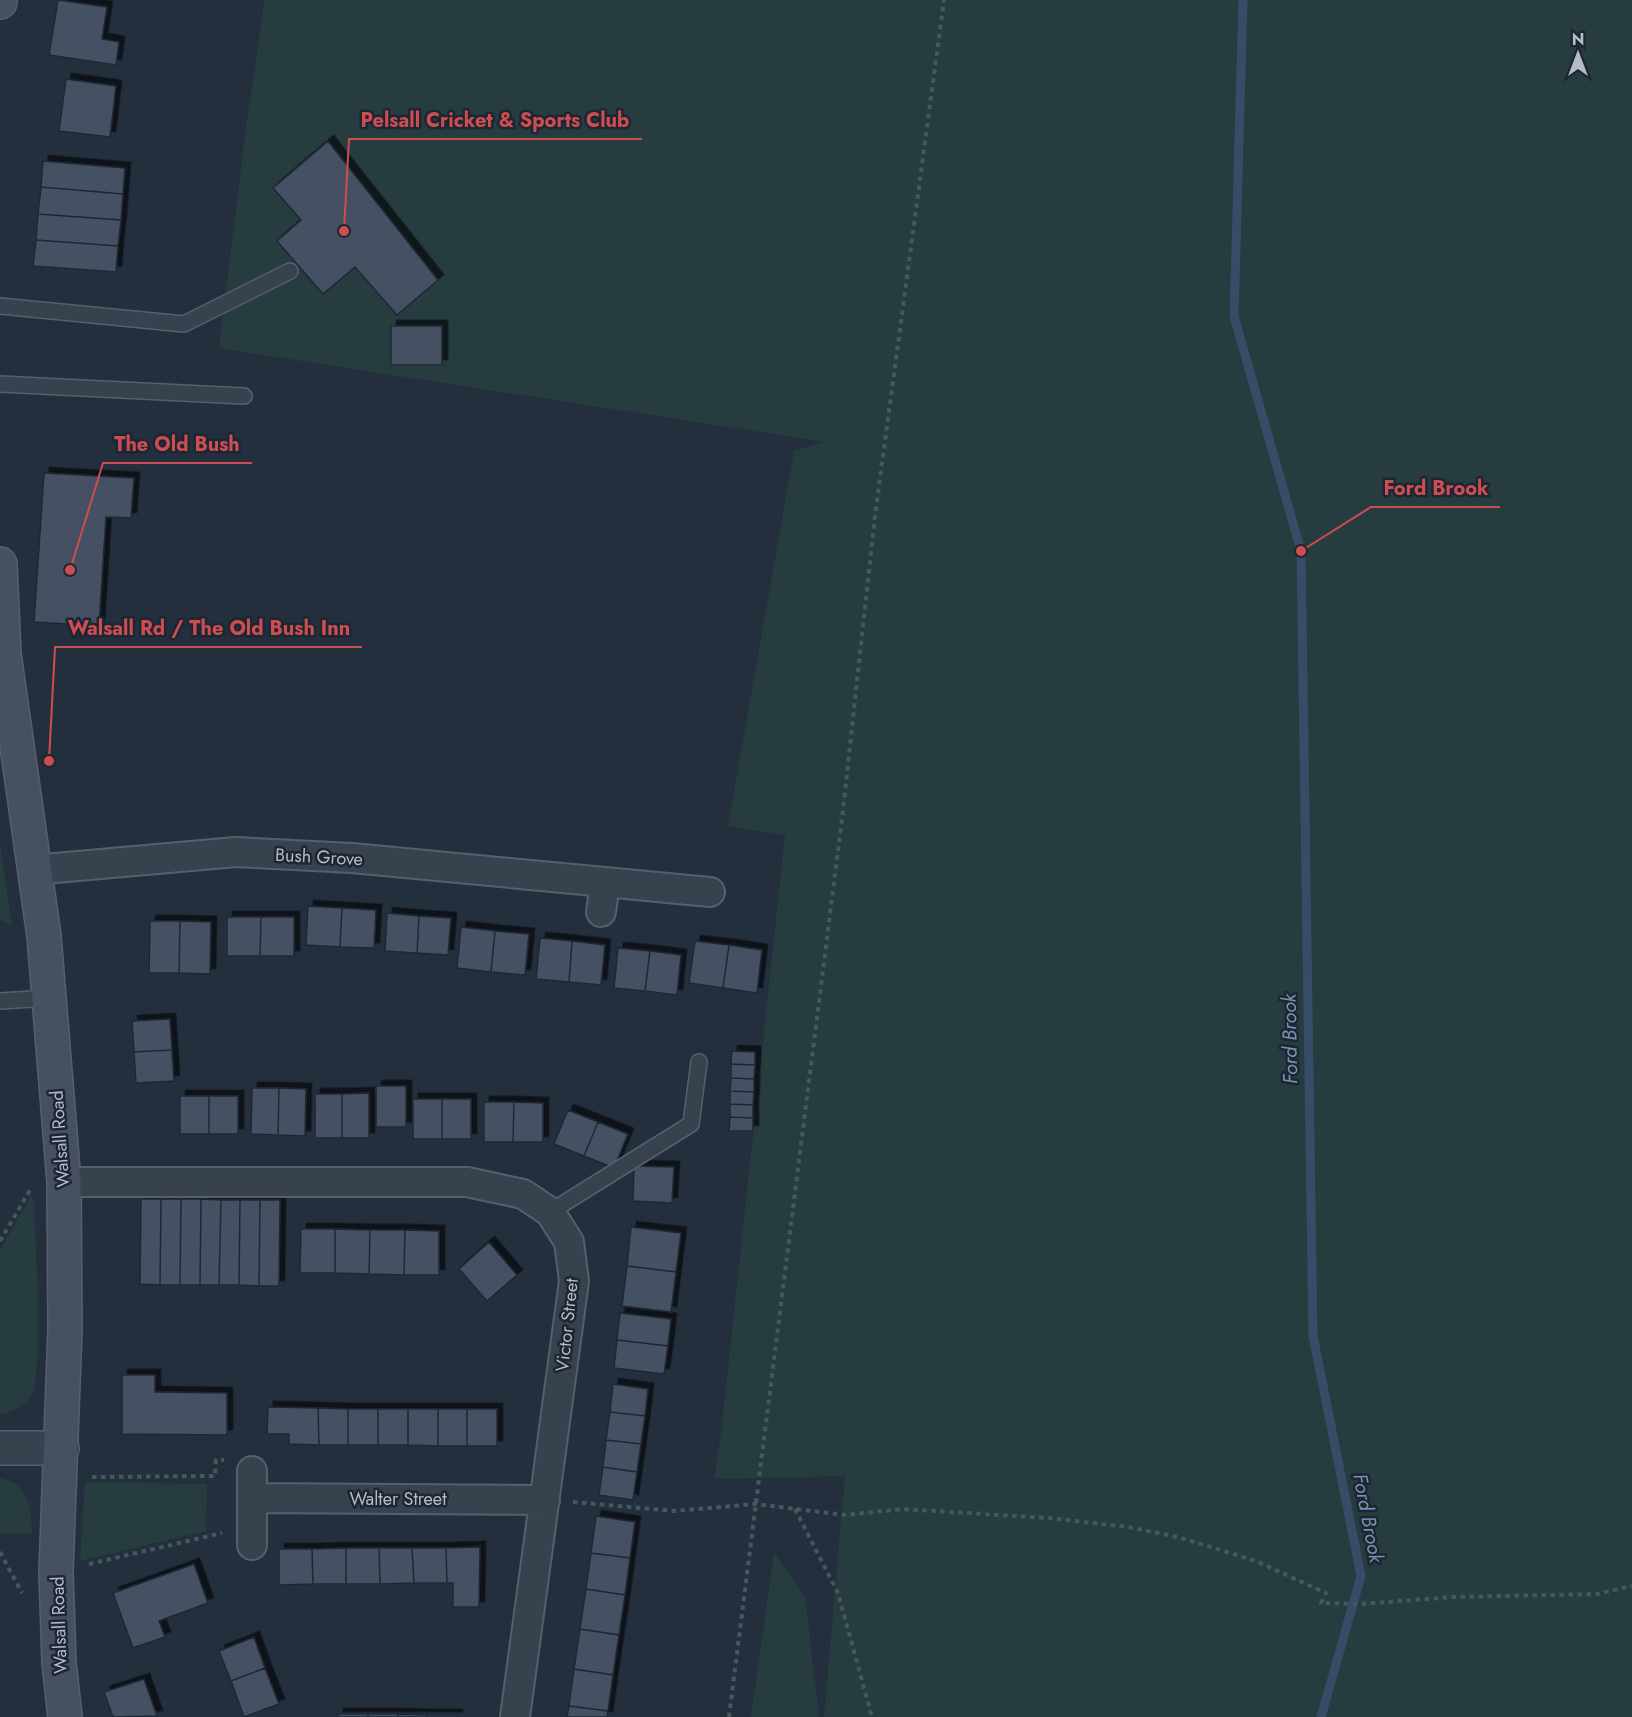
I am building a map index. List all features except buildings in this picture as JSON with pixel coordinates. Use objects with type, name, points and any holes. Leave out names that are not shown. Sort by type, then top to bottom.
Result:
[{"type":"main road","name":"Walsall Road","points":[[0,564],[4,654],[44,936],[64,1182],[66,1329],[56,1572],[59,1662],[65,1717]]},
{"type":"street","name":"Bush Grove","points":[[33,870],[236,852],[352,858],[710,892]]},
{"type":"street","points":[[601,912],[604,882]]},
{"type":"street","name":"Victor Street","points":[[64,1182],[467,1182],[523,1194],[550,1212],[569,1242],[574,1281],[515,1717]]},
{"type":"street","points":[[0,1448],[61,1463]]},
{"type":"street","name":"Walter Street","points":[[252,1510],[545,1500]]},
{"type":"lane","points":[[0,306],[184,324],[290,272]]},
{"type":"lane","points":[[0,384],[244,396]]},
{"type":"lane","points":[[0,1001],[49,998]]},
{"type":"lane","points":[[550,1212],[691,1124],[699,1062]]},
{"type":"path","points":[[729,1717],[841,831],[875,516],[944,0]]},
{"type":"path","points":[[56,1572],[252,1510],[251,1460],[216,1460],[216,1476],[61,1463]]},
{"type":"path","points":[[545,1500],[675,1511],[756,1504],[845,1515],[902,1509],[1048,1518],[1128,1527],[1178,1537],[1256,1561],[1326,1593],[1321,1603],[1361,1604],[1453,1597],[1597,1594],[1632,1586]]},
{"type":"path","points":[[795,1508],[838,1593],[872,1717]]},
{"type":"green space","points":[[264,0],[1632,0],[1632,1717],[824,1717],[845,1476],[714,1479],[721,1434],[785,835],[728,826],[794,451],[825,442],[219,348]]},
{"type":"green space","points":[[0,844],[12,926],[0,920]]},
{"type":"green space","points":[[31,1196],[34,1202],[38,1304],[35,1383],[31,1396],[25,1403],[0,1414],[0,1250]]},
{"type":"green space","points":[[0,1478],[18,1485],[23,1491],[31,1514],[32,1533],[0,1534]]},
{"type":"green space","points":[[85,1482],[207,1484],[206,1531],[80,1561]]},
{"type":"green space","points":[[774,1553],[805,1596],[819,1717],[751,1717]]},
{"type":"waterway","name":"Ford Brook","points":[[1243,0],[1234,316],[1301,551],[1313,1336],[1361,1576],[1321,1717]]},
{"type":"place","name":"Pelsall Cricket & Sports Club","points":[[344,231]]},
{"type":"place","name":"Ford Brook","points":[[1301,551]]},
{"type":"place","name":"The Old Bush","points":[[70,570]]},
{"type":"place","name":"Walsall Rd / The Old Bush Inn","points":[[49,761]]}]
